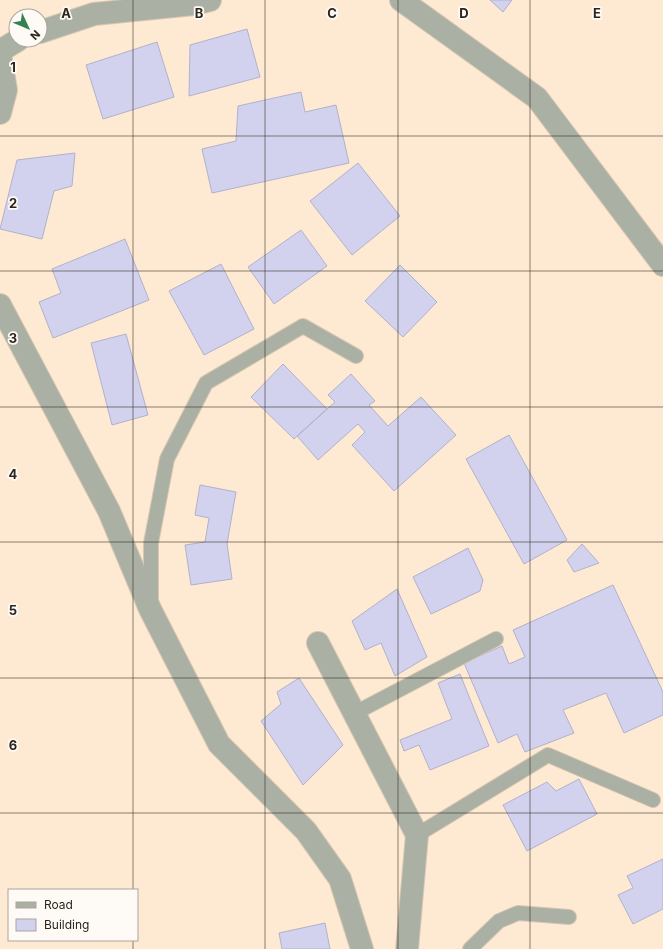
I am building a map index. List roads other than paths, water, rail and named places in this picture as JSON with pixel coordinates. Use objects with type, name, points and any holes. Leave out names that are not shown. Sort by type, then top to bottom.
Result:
[{"type":"street","points":[[48,29],[94,14],[194,4],[210,0]]},
{"type":"street","points":[[401,0],[537,98],[663,265]]},
{"type":"street","points":[[0,54],[6,90],[0,113]]},
{"type":"street","points":[[0,306],[109,511],[150,609],[219,744],[306,831],[340,879],[362,949]]},
{"type":"street","points":[[318,643],[416,835],[408,949]]},
{"type":"lane","points":[[150,609],[151,543],[167,459],[206,383],[303,326],[356,356]]},
{"type":"lane","points":[[355,713],[496,639]]},
{"type":"lane","points":[[416,835],[548,755],[654,800]]},
{"type":"lane","points":[[470,949],[499,921],[518,913],[569,917]]}]
